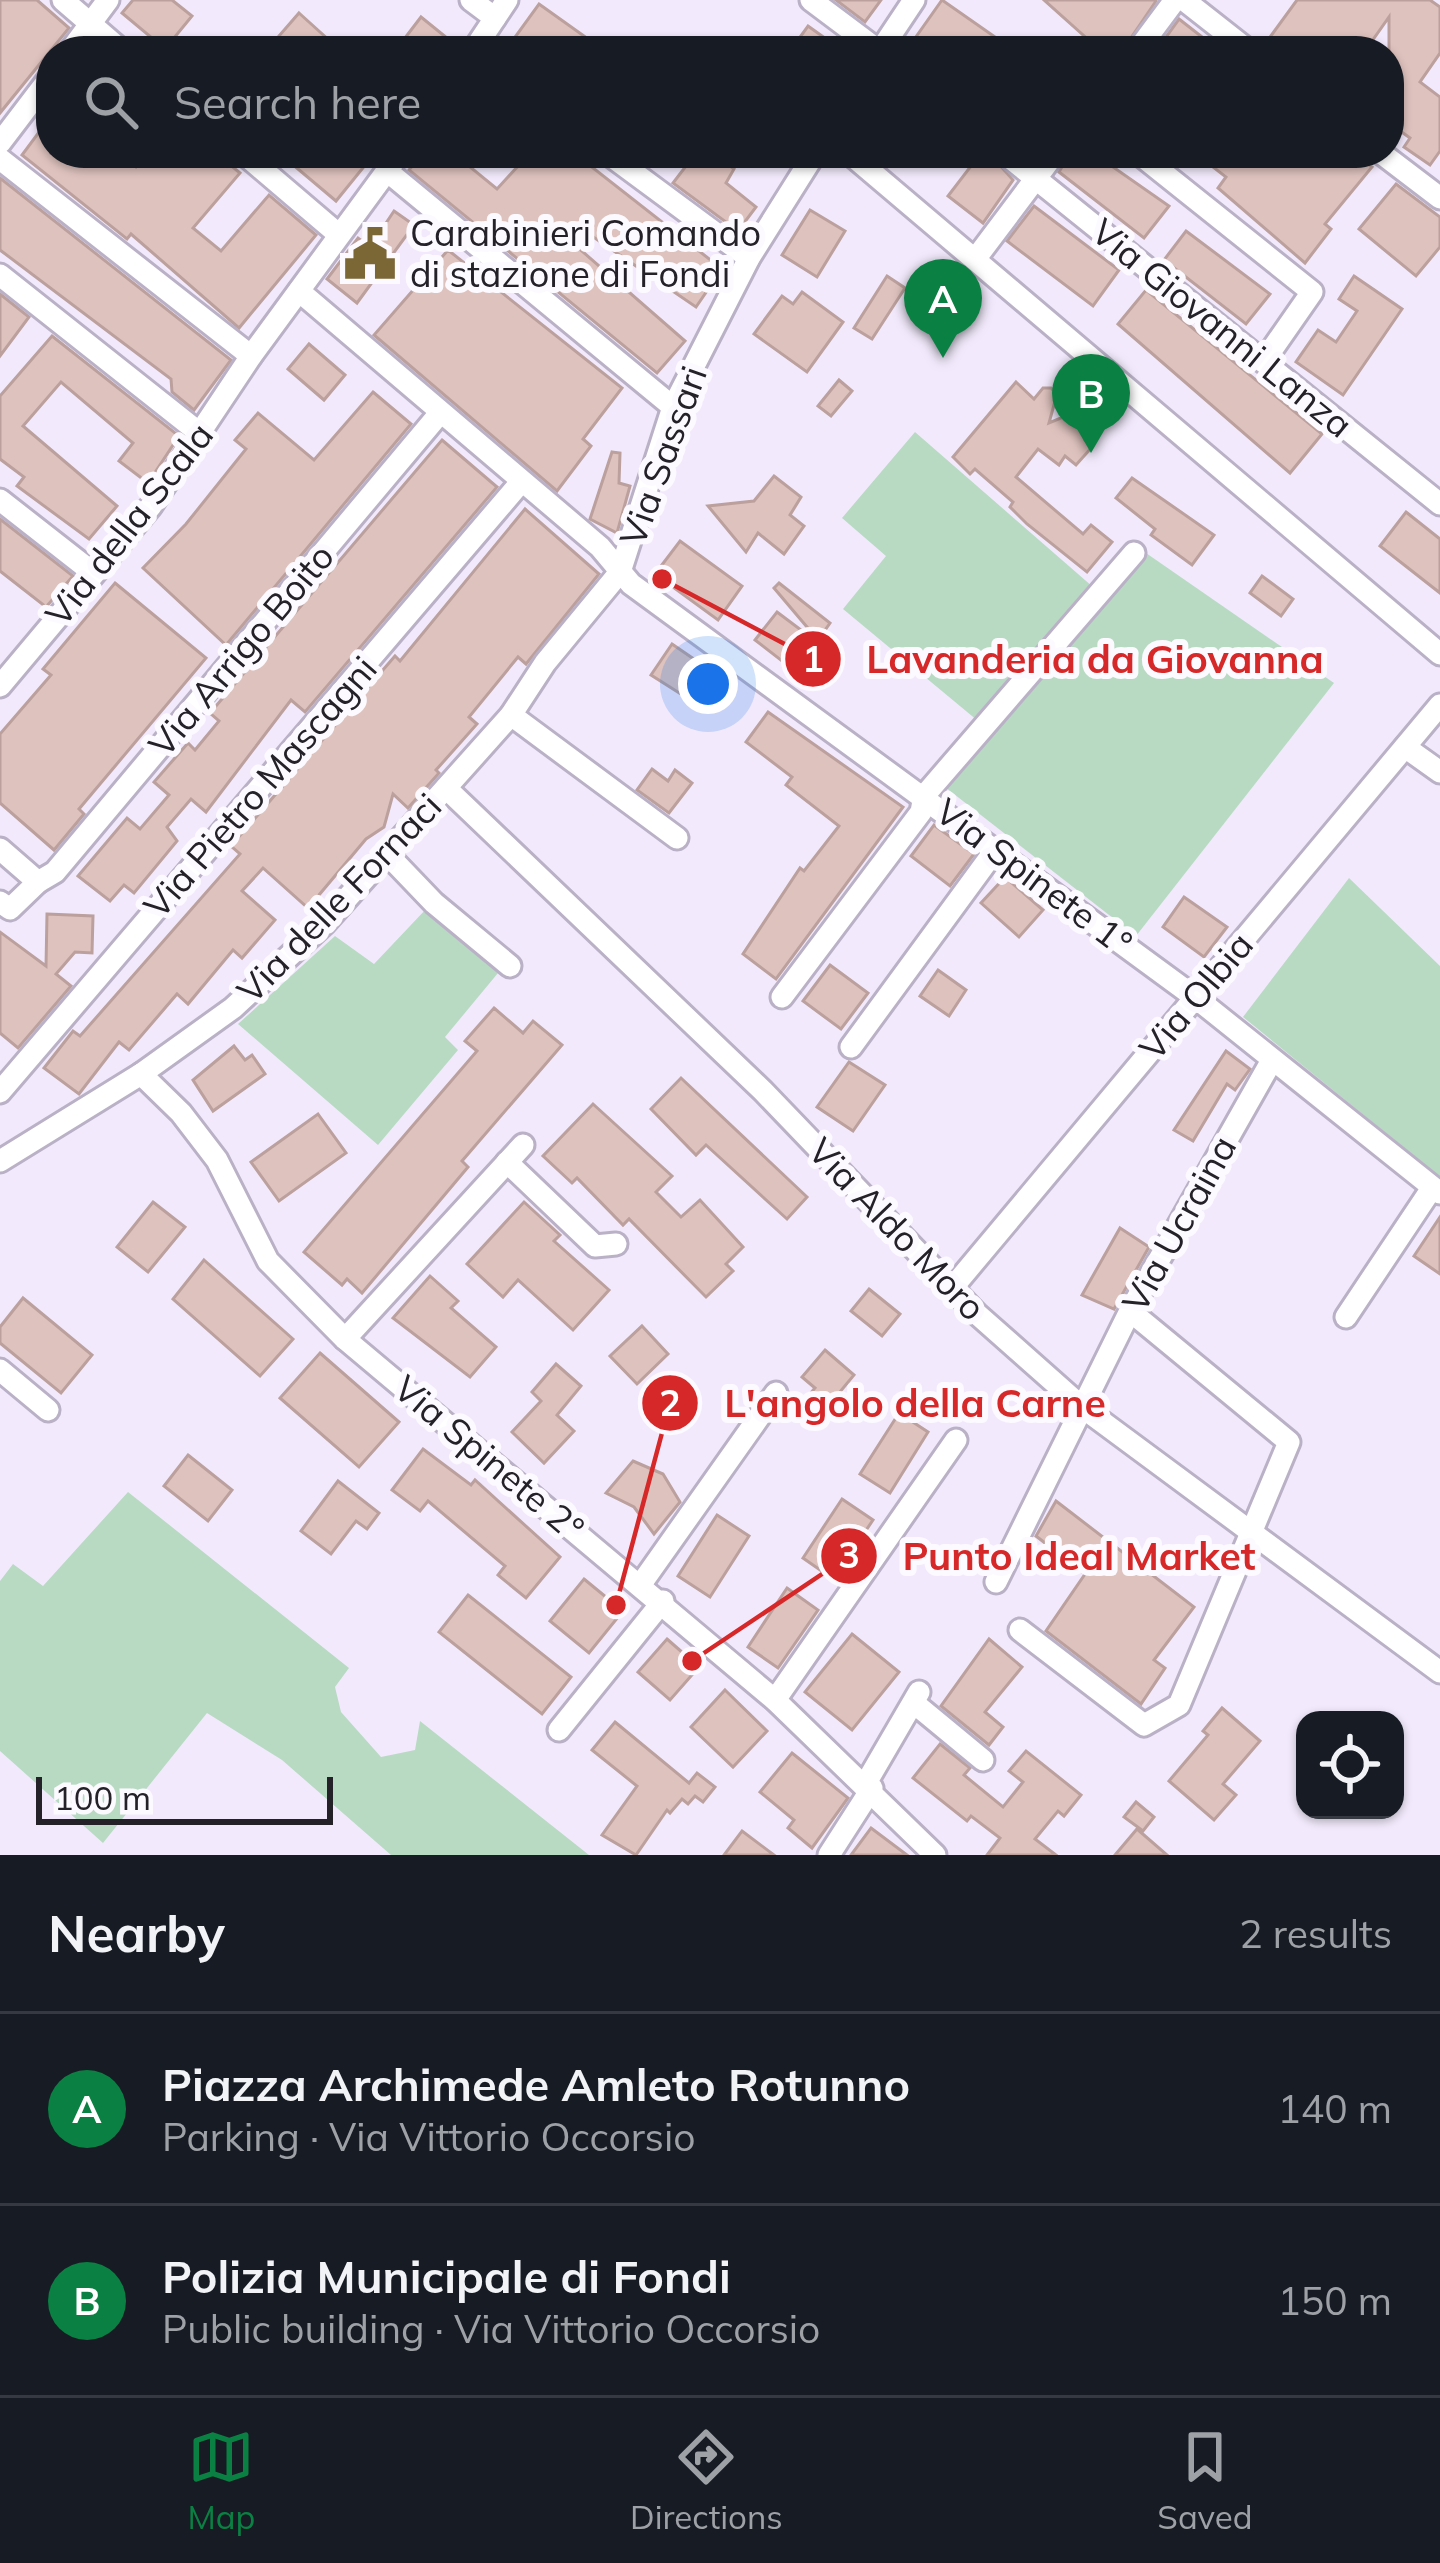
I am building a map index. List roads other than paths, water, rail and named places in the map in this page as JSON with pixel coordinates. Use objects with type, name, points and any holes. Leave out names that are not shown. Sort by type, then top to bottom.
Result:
[{"type":"street","points":[[62,0],[104,36]]},
{"type":"street","points":[[81,36],[108,0]]},
{"type":"street","points":[[471,0],[501,9],[483,36]]},
{"type":"street","points":[[811,0],[860,36]]},
{"type":"street","points":[[890,36],[914,0]]},
{"type":"street","points":[[1149,36],[1179,0],[1229,36]]},
{"type":"street","points":[[0,143],[36,96]]},
{"type":"street","points":[[0,159],[251,356]]},
{"type":"street","points":[[261,168],[338,234]]},
{"type":"street","name":"Via della Scala","points":[[0,686],[151,506],[251,356],[389,168]]},
{"type":"street","points":[[401,168],[673,407]]},
{"type":"street","points":[[627,168],[748,259]]},
{"type":"street","name":"Via Sassari","points":[[620,572],[673,407],[748,259],[806,168]]},
{"type":"street","points":[[867,168],[1440,654]]},
{"type":"street","name":"Via Giovanni Lanza","points":[[1022,168],[1440,503]]},
{"type":"street","points":[[976,257],[1041,168]]},
{"type":"street","points":[[1157,168],[1312,292],[1264,361]]},
{"type":"street","points":[[1400,168],[1440,199]]},
{"type":"street","points":[[0,275],[202,435]]},
{"type":"street","name":"Via Spinete 1°","points":[[299,291],[600,547],[620,572],[1196,998],[1436,1190]]},
{"type":"street","name":"Via Arrigo Boito","points":[[0,902],[10,909],[55,872],[440,413]]},
{"type":"street","name":"Via Pietro Mascagni","points":[[0,1092],[520,482]]},
{"type":"street","points":[[0,500],[92,572]]},
{"type":"street","points":[[782,997],[921,812],[924,796],[1134,553]]},
{"type":"street","name":"Via delle Fornaci","points":[[0,1160],[141,1074],[232,1008],[325,923],[511,716],[545,663],[620,572]]},
{"type":"street","name":"Via Olbia","points":[[953,1287],[1440,705]]},
{"type":"street","points":[[511,716],[677,838]]},
{"type":"street","points":[[1405,747],[1440,772]]},
{"type":"street","name":"Via Aldo Moro","points":[[446,788],[763,1091],[953,1287],[1082,1407],[1440,1672]]},
{"type":"street","points":[[0,849],[38,883]]},
{"type":"street","points":[[851,1047],[996,849]]},
{"type":"street","points":[[388,855],[434,903],[510,966]]},
{"type":"street","name":"Via Ucraina","points":[[996,1582],[1130,1311],[1271,1062]]},
{"type":"street","name":"Via Spinete 2°","points":[[141,1074],[181,1113],[217,1160],[268,1261],[345,1339],[662,1601],[869,1785],[934,1855]]},
{"type":"street","points":[[345,1339],[515,1154],[595,1246],[616,1244]]},
{"type":"street","points":[[1346,1317],[1436,1190]]},
{"type":"street","points":[[1020,1630],[1144,1725],[1178,1705],[1289,1442],[1130,1311]]},
{"type":"street","points":[[0,1370],[48,1409]]},
{"type":"street","points":[[641,1584],[776,1393]]},
{"type":"street","points":[[775,1700],[956,1440]]},
{"type":"street","points":[[559,1730],[662,1601]]},
{"type":"street","points":[[829,1855],[917,1698],[983,1760]]},
{"type":"place","name":"Carabinieri Comando di stazione di Fondi","points":[[370,254]]},
{"type":"place","name":"Piazza Archimede Amleto Rotunno","points":[[943,358]]},
{"type":"place","name":"Polizia Municipale di Fondi","points":[[1091,453]]},
{"type":"place","name":"Lavanderia da Giovanna","points":[[662,579]]},
{"type":"place","name":"L'angolo della Carne","points":[[616,1605]]},
{"type":"place","name":"Punto Ideal Market","points":[[692,1661]]}]
